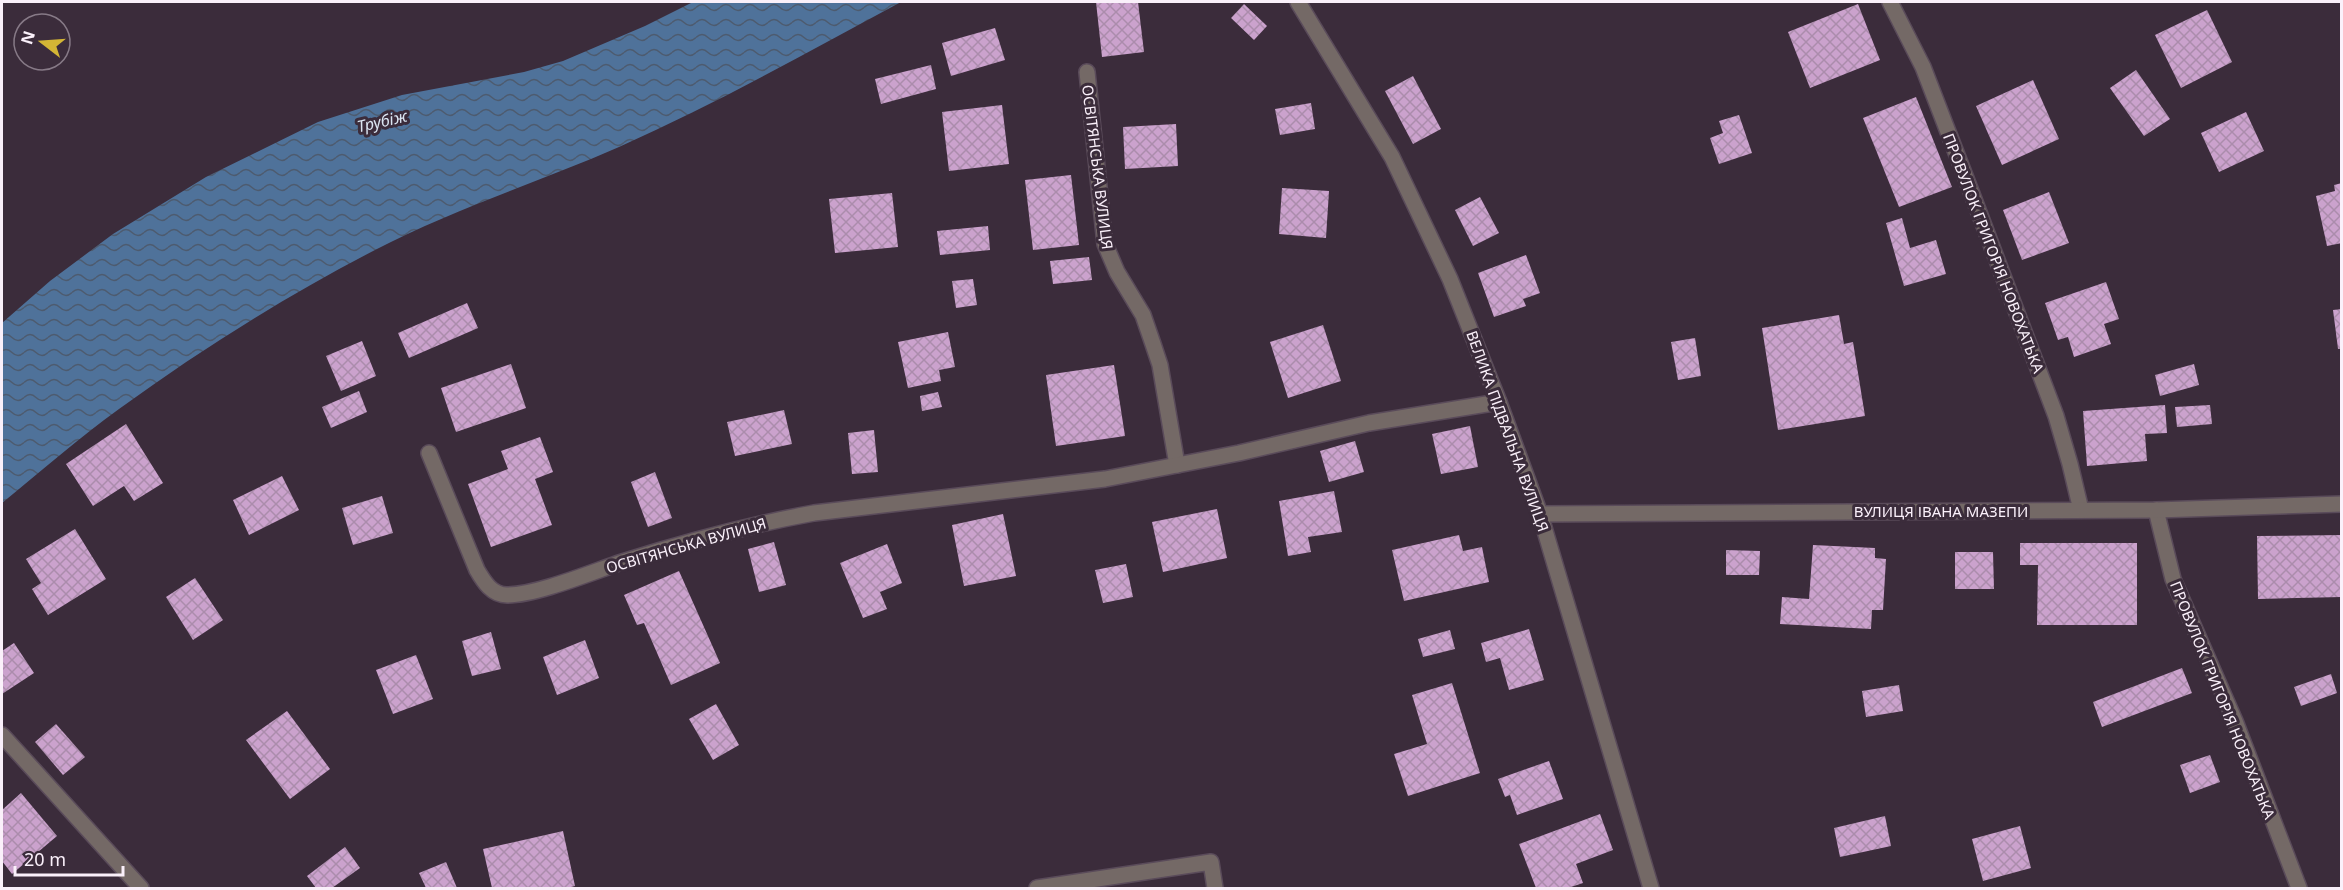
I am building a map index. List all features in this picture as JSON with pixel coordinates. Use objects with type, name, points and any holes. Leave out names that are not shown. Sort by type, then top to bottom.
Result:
[{"type":"street","name":"ВЕЛИКА ПІДВАЛЬНА ВУЛИЦЯ","points":[[1298,2],[1350,85],[1402,176],[1450,279],[1540,514],[1651,888]]},
{"type":"street","name":"ПРОВУЛОК ГРИГОРІЯ НОВОХАТЬКА","points":[[1890,2],[1923,67],[2056,416],[2081,510]]},
{"type":"street","name":"ОСВІТЯНСЬКА ВУЛИЦЯ","points":[[1087,72],[1105,244],[1117,272],[1143,315],[1160,365],[1177,465]]},
{"type":"street","name":"ОСВІТЯНСЬКА ВУЛИЦЯ","points":[[429,453],[477,570],[485,584],[494,592],[505,595],[541,588],[701,538],[767,522],[814,513],[1095,480],[1177,465],[1380,421],[1499,402]]},
{"type":"street","name":"ВУЛИЦЯ ІВАНА МАЗЕПИ","points":[[1540,514],[2156,510],[2342,504]]},
{"type":"street","name":"ПРОВУЛОК ГРИГОРІЯ НОВОХАТЬКА","points":[[2156,510],[2173,579],[2235,721],[2299,888]]},
{"type":"street","points":[[2,735],[141,888]]},
{"type":"street","points":[[1036,888],[1211,862],[1215,888]]},
{"type":"water","name":"Трубіж","points":[[693,2],[901,2],[691,113],[589,160],[405,235],[309,286],[212,345],[150,387],[89,432],[2,503],[2,323],[50,281],[113,234],[206,177],[318,122],[402,95],[524,72],[563,61],[645,26]]},
{"type":"building","points":[[1096,2],[1138,2],[1144,52],[1102,57]]},
{"type":"building","points":[[1244,4],[1267,26],[1254,40],[1231,18]]},
{"type":"building","points":[[1858,4],[1880,60],[1810,88],[1788,32]]},
{"type":"building","points":[[2207,10],[2232,62],[2181,88],[2155,35]]},
{"type":"building","points":[[995,28],[1005,60],[951,76],[942,43]]},
{"type":"building","points":[[931,65],[936,89],[881,104],[875,79]]},
{"type":"building","points":[[2136,70],[2170,119],[2144,136],[2110,88]]},
{"type":"building","points":[[1413,76],[1441,129],[1413,144],[1385,91]]},
{"type":"building","points":[[2033,80],[2059,139],[2002,165],[1976,106]]},
{"type":"building","points":[[1916,97],[1952,187],[1899,207],[1863,118]]},
{"type":"building","points":[[1311,103],[1315,129],[1280,135],[1275,109]]},
{"type":"building","points":[[1002,105],[1009,164],[949,171],[942,112]]},
{"type":"building","points":[[2246,112],[2264,151],[2219,172],[2201,133]]},
{"type":"building","points":[[1739,115],[1752,153],[1719,164],[1710,138],[1723,133],[1719,121]]},
{"type":"building","points":[[1176,124],[1178,166],[1125,169],[1123,127]]},
{"type":"building","points":[[1071,175],[1079,245],[1033,250],[1025,180]]},
{"type":"building","points":[[2342,183],[2342,243],[2327,246],[2316,196],[2335,191],[2334,185]]},
{"type":"building","points":[[1282,188],[1329,191],[1326,238],[1279,234]]},
{"type":"building","points":[[2049,192],[2069,243],[2022,260],[2003,210]]},
{"type":"building","points":[[892,193],[898,247],[835,253],[829,199]]},
{"type":"building","points":[[1480,197],[1499,233],[1473,246],[1455,210]]},
{"type":"building","points":[[1902,218],[1910,248],[1936,240],[1946,274],[1904,286],[1886,223]]},
{"type":"building","points":[[988,226],[990,250],[940,255],[937,231]]},
{"type":"building","points":[[1526,255],[1540,293],[1523,299],[1526,306],[1494,317],[1478,273]]},
{"type":"building","points":[[1089,257],[1092,280],[1053,284],[1050,261]]},
{"type":"building","points":[[973,279],[977,305],[956,308],[952,281]]},
{"type":"building","points":[[2106,282],[2119,319],[2104,324],[2111,344],[2074,357],[2068,337],[2058,340],[2045,303]]},
{"type":"building","points":[[467,303],[478,328],[409,358],[398,333]]},
{"type":"building","points":[[2342,309],[2342,349],[2338,349],[2333,310]]},
{"type":"building","points":[[1839,315],[1844,344],[1853,342],[1865,416],[1778,430],[1762,328]]},
{"type":"building","points":[[1323,325],[1341,381],[1288,398],[1270,342]]},
{"type":"building","points":[[948,332],[955,367],[939,370],[941,381],[908,388],[898,342]]},
{"type":"building","points":[[1695,338],[1701,376],[1678,380],[1671,342]]},
{"type":"building","points":[[362,341],[376,376],[341,391],[326,356]]},
{"type":"building","points":[[511,364],[526,408],[456,432],[441,388]]},
{"type":"building","points":[[2194,364],[2199,385],[2160,396],[2155,375]]},
{"type":"building","points":[[1114,365],[1125,436],[1056,446],[1046,375]]},
{"type":"building","points":[[359,391],[367,412],[331,428],[322,407]]},
{"type":"building","points":[[938,392],[942,407],[922,411],[920,396]]},
{"type":"building","points":[[2165,405],[2167,433],[2145,434],[2147,461],[2087,466],[2083,411]]},
{"type":"building","points":[[2210,405],[2212,424],[2177,427],[2175,407]]},
{"type":"building","points":[[784,410],[792,444],[735,456],[727,422]]},
{"type":"building","points":[[126,424],[163,483],[134,501],[124,486],[93,506],[66,464]]},
{"type":"building","points":[[1470,426],[1478,467],[1441,474],[1432,434]]},
{"type":"building","points":[[874,430],[878,472],[852,474],[848,433]]},
{"type":"building","points":[[540,437],[553,472],[535,479],[552,525],[491,547],[468,484],[508,469],[501,451]]},
{"type":"building","points":[[1355,441],[1364,472],[1329,482],[1320,451]]},
{"type":"building","points":[[655,472],[672,518],[648,527],[631,482]]},
{"type":"building","points":[[282,476],[299,510],[249,535],[233,500]]},
{"type":"building","points":[[1334,491],[1342,532],[1308,537],[1311,552],[1288,556],[1279,501]]},
{"type":"building","points":[[382,496],[393,533],[353,545],[342,508]]},
{"type":"building","points":[[1217,509],[1227,558],[1163,572],[1152,522]]},
{"type":"building","points":[[1003,514],[1016,576],[964,586],[952,525]]},
{"type":"building","points":[[75,529],[106,579],[48,615],[32,589],[41,583],[26,559]]},
{"type":"building","points":[[1459,535],[1463,551],[1482,547],[1489,582],[1404,601],[1392,550]]},
{"type":"building","points":[[2342,535],[2342,597],[2258,599],[2257,536]]},
{"type":"building","points":[[774,542],[786,585],[759,592],[748,549]]},
{"type":"building","points":[[2020,543],[2137,543],[2137,625],[2037,625],[2038,565],[2020,565]]},
{"type":"building","points":[[887,544],[902,583],[880,592],[887,609],[863,618],[840,563]]},
{"type":"building","points":[[1813,545],[1875,548],[1875,558],[1886,559],[1883,610],[1872,610],[1871,629],[1780,624],[1782,597],[1809,599]]},
{"type":"building","points":[[1726,550],[1760,551],[1759,575],[1726,575]]},
{"type":"building","points":[[1955,552],[1993,552],[1994,589],[1955,589]]},
{"type":"building","points":[[1126,564],[1133,597],[1103,603],[1095,570]]},
{"type":"building","points":[[679,571],[720,663],[671,685],[644,623],[637,625],[624,595]]},
{"type":"building","points":[[195,578],[223,620],[193,640],[166,597]]},
{"type":"building","points":[[1529,629],[1544,680],[1509,690],[1500,658],[1486,662],[1481,643]]},
{"type":"building","points":[[1450,630],[1455,649],[1423,657],[1418,639]]},
{"type":"building","points":[[491,632],[501,669],[472,676],[462,641]]},
{"type":"building","points":[[585,640],[599,678],[557,695],[543,657]]},
{"type":"building","points":[[14,643],[34,673],[2,694],[2,651]]},
{"type":"building","points":[[416,655],[433,699],[393,714],[376,670]]},
{"type":"building","points":[[2182,668],[2192,693],[2102,727],[2093,702]]},
{"type":"building","points":[[2331,674],[2337,693],[2301,706],[2294,687]]},
{"type":"building","points":[[1452,683],[1480,773],[1408,796],[1394,754],[1427,744],[1412,695]]},
{"type":"building","points":[[1899,685],[1903,711],[1866,717],[1862,691]]},
{"type":"building","points":[[716,704],[739,745],[713,760],[689,719]]},
{"type":"building","points":[[287,711],[330,769],[290,799],[246,740]]},
{"type":"building","points":[[56,724],[85,757],[63,775],[35,742]]},
{"type":"building","points":[[2210,755],[2220,782],[2190,793],[2180,765]]},
{"type":"building","points":[[1549,761],[1563,799],[1517,815],[1510,795],[1505,797],[1498,779]]},
{"type":"building","points":[[21,793],[57,836],[12,874],[2,861],[2,810]]},
{"type":"building","points":[[1600,814],[1613,850],[1576,864],[1583,883],[1568,888],[1536,888],[1519,844]]},
{"type":"building","points":[[1885,816],[1891,846],[1840,857],[1834,828]]},
{"type":"building","points":[[2020,826],[2031,868],[1983,881],[1972,839]]},
{"type":"building","points":[[563,831],[575,886],[567,888],[492,888],[483,849]]},
{"type":"building","points":[[345,847],[360,868],[332,888],[316,888],[307,876]]},
{"type":"building","points":[[446,862],[457,888],[426,888],[419,873]]}]
